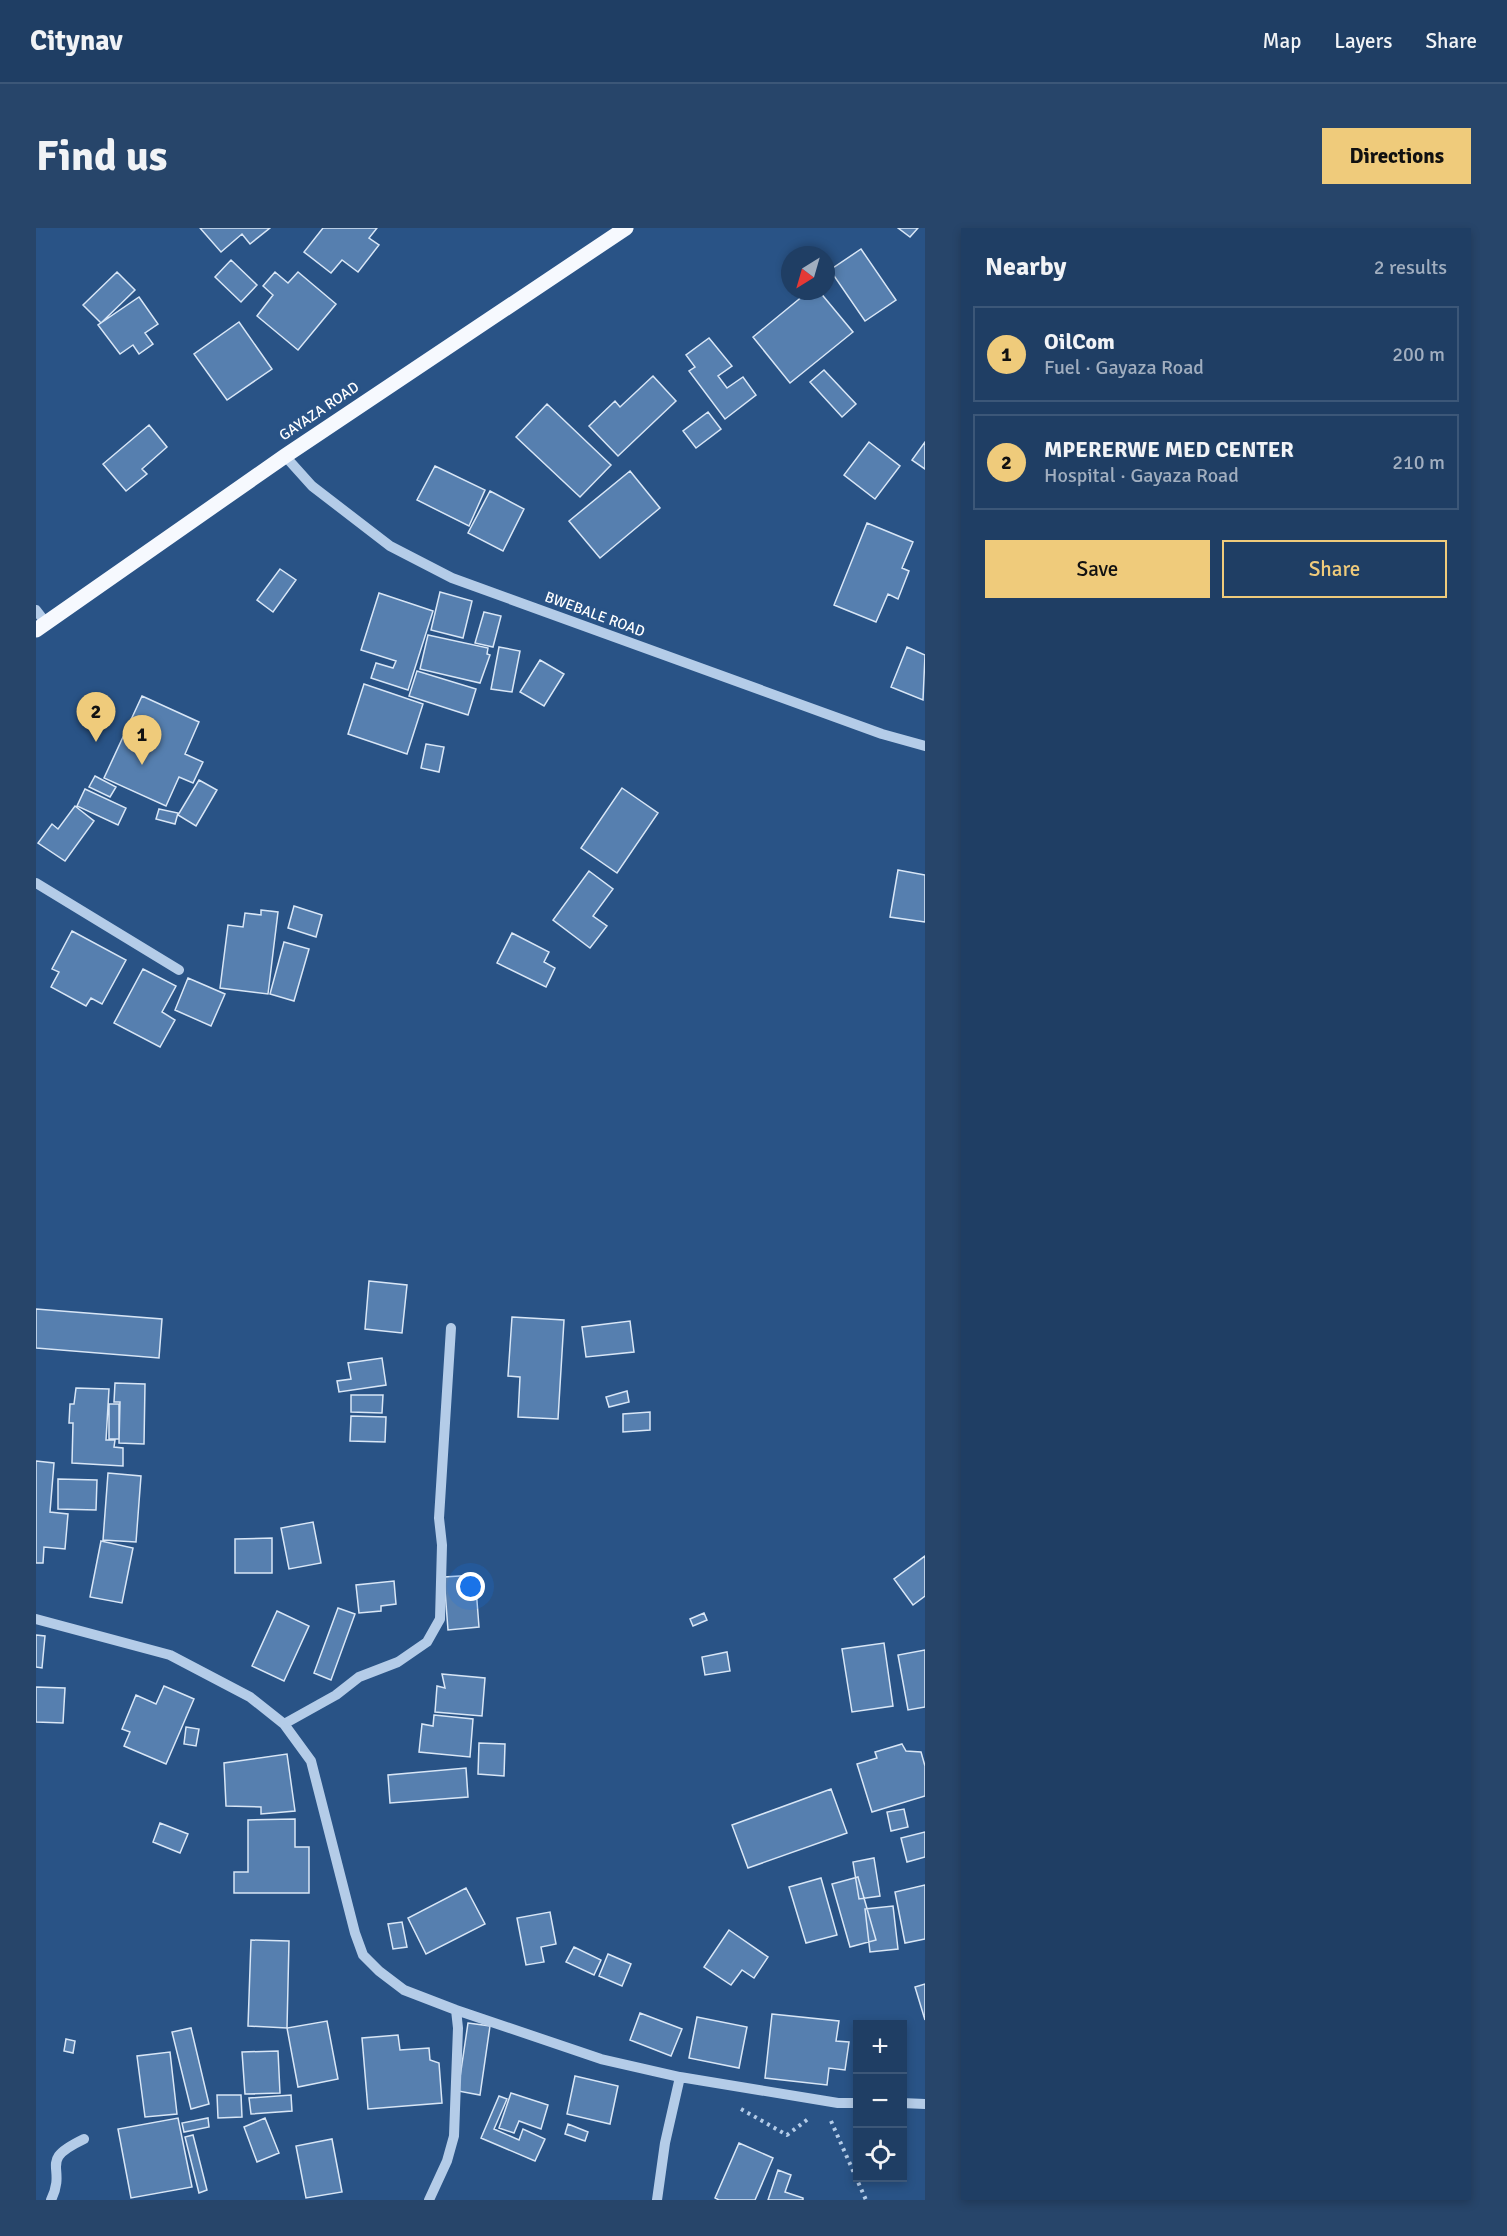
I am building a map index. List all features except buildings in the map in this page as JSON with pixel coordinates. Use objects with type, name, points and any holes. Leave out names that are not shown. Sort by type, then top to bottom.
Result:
[{"type":"main road","name":"GAYAZA ROAD","points":[[41,626],[285,456],[626,228]]},
{"type":"street","name":"BWEBALE ROAD","points":[[285,456],[312,486],[390,546],[452,578],[882,734],[925,746]]},
{"type":"street","points":[[36,610],[41,626]]},
{"type":"street","points":[[36,883],[179,970]]},
{"type":"street","points":[[284,1724],[336,1695],[359,1677],[398,1662],[427,1642],[440,1619],[442,1545],[439,1518],[451,1328]]},
{"type":"street","points":[[36,1619],[170,1655],[250,1697],[284,1724],[311,1761],[355,1933],[363,1955],[379,1971],[405,1990],[456,2010],[601,2059],[680,2077],[838,2103],[853,2103]]},
{"type":"street","points":[[429,2200],[447,2161],[454,2136],[458,2028],[456,2010]]},
{"type":"street","points":[[657,2200],[665,2143],[680,2077]]},
{"type":"street","points":[[907,2103],[925,2104]]},
{"type":"street","points":[[51,2200],[55,2190],[51,2160],[54,2152],[84,2139]]},
{"type":"path","points":[[828,2115],[866,2200]]},
{"type":"place","name":"MPERERWE MED CENTER","points":[[96,742]]},
{"type":"place","name":"OilCom","points":[[142,765]]}]
